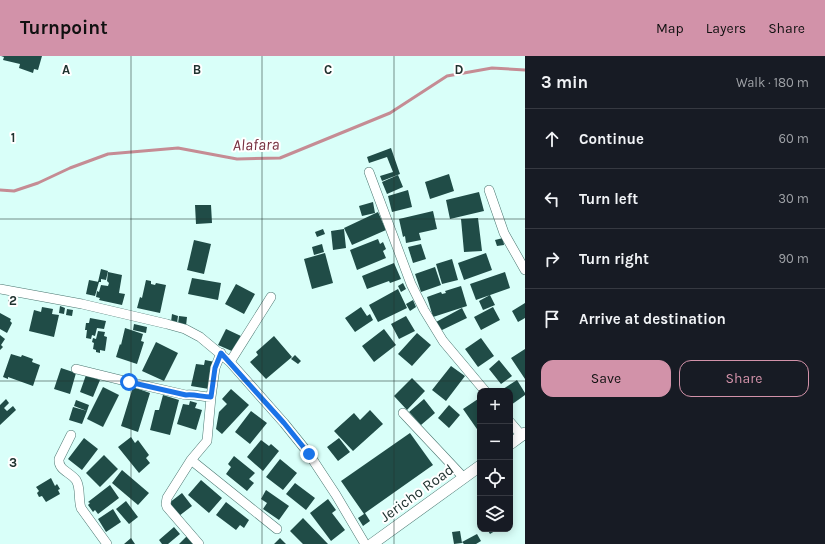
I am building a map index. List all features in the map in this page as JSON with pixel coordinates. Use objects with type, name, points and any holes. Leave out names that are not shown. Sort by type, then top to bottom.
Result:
[{"type":"street","points":[[370,172],[411,284],[424,310],[443,341],[482,388]]},
{"type":"street","points":[[489,190],[504,233],[525,270]]},
{"type":"street","points":[[1,292],[82,304],[168,324],[185,329],[200,337],[230,362],[284,423],[309,454],[336,495],[372,543]]},
{"type":"street","points":[[230,362],[271,297]]},
{"type":"street","points":[[198,544],[166,504],[167,498],[191,460],[207,441],[215,368],[221,353]]},
{"type":"street","points":[[76,368],[186,395],[195,394],[200,397],[211,397]]},
{"type":"street","points":[[404,412],[464,478]]},
{"type":"street","points":[[512,424],[523,434],[513,442]]},
{"type":"street","points":[[71,435],[59,459],[60,466],[77,482],[79,486],[79,501],[81,508],[107,544]]},
{"type":"street","points":[[191,460],[277,529]]},
{"type":"street","name":"Jericho Road","points":[[372,543],[477,468]]},
{"type":"building","points":[[1,56],[42,56],[38,70],[34,69],[33,73],[19,68],[20,64],[3,60],[4,57]]},
{"type":"building","points":[[391,148],[400,174],[382,181],[380,176],[393,172],[387,157],[369,163],[367,157]]},
{"type":"building","points":[[449,174],[454,191],[430,199],[425,182]]},
{"type":"building","points":[[398,175],[403,187],[387,194],[382,182]]},
{"type":"building","points":[[408,190],[412,207],[392,212],[388,196]]},
{"type":"building","points":[[479,192],[484,211],[450,219],[446,200]]},
{"type":"building","points":[[373,202],[375,213],[362,216],[359,206]]},
{"type":"building","points":[[195,205],[211,205],[212,223],[196,224]]},
{"type":"building","points":[[433,211],[437,229],[419,233],[421,240],[406,243],[399,219]]},
{"type":"building","points":[[378,212],[386,230],[352,245],[344,228]]},
{"type":"building","points":[[478,218],[482,251],[464,252],[461,219]]},
{"type":"building","points":[[323,229],[325,234],[317,237],[315,232]]},
{"type":"building","points":[[344,229],[346,248],[333,250],[331,231]]},
{"type":"building","points":[[503,238],[504,245],[497,246],[495,240]]},
{"type":"building","points":[[378,239],[380,244],[383,242],[386,249],[383,251],[386,258],[357,270],[350,250]]},
{"type":"building","points":[[194,240],[211,244],[204,274],[187,270]]},
{"type":"building","points":[[322,244],[324,252],[314,255],[312,247]]},
{"type":"building","points":[[421,244],[426,259],[413,263],[408,247]]},
{"type":"building","points":[[325,253],[333,283],[312,289],[304,259]]},
{"type":"building","points":[[486,253],[492,270],[464,280],[458,263]]},
{"type":"building","points":[[452,259],[458,280],[442,284],[436,264]]},
{"type":"building","points":[[394,263],[401,279],[390,283],[389,281],[367,289],[362,276]]},
{"type":"building","points":[[435,267],[441,285],[421,292],[415,274]]},
{"type":"building","points":[[101,269],[108,271],[106,280],[101,279],[101,282],[98,282]]},
{"type":"building","points":[[108,272],[122,275],[119,293],[125,294],[122,305],[99,300],[100,298],[96,297],[97,291],[99,292],[101,285],[108,286]]},
{"type":"building","points":[[505,272],[510,288],[476,300],[470,284]]},
{"type":"building","points":[[192,278],[221,283],[218,300],[188,294]]},
{"type":"building","points":[[89,280],[99,282],[95,296],[86,294]]},
{"type":"building","points":[[146,280],[151,281],[151,284],[155,285],[156,283],[166,285],[160,313],[137,308],[140,297],[142,298]]},
{"type":"building","points":[[403,283],[406,289],[401,292],[398,286]]},
{"type":"building","points":[[236,284],[255,294],[244,314],[225,304]]},
{"type":"building","points":[[461,286],[467,306],[433,317],[427,297],[441,292],[442,294],[446,293],[445,291]]},
{"type":"building","points":[[398,289],[407,308],[378,322],[369,305]]},
{"type":"building","points":[[490,295],[495,305],[483,310],[479,301]]},
{"type":"building","points":[[9,297],[15,298],[14,304],[8,302]]},
{"type":"building","points":[[413,300],[416,307],[410,311],[406,304]]},
{"type":"building","points":[[525,303],[525,318],[518,322],[512,311]]},
{"type":"building","points":[[60,306],[65,308],[64,314],[59,313]]},
{"type":"building","points":[[42,307],[53,309],[52,314],[59,315],[54,337],[29,331],[34,310],[41,312]]},
{"type":"building","points":[[361,307],[367,316],[370,314],[373,320],[355,332],[345,318]]},
{"type":"building","points":[[493,307],[500,320],[481,330],[474,317]]},
{"type":"building","points":[[462,308],[467,318],[440,331],[436,322]]},
{"type":"building","points":[[67,309],[73,310],[72,316],[66,315]]},
{"type":"building","points":[[0,313],[11,319],[10,321],[12,323],[7,333],[0,329]]},
{"type":"building","points":[[172,314],[178,316],[177,323],[171,322]]},
{"type":"building","points":[[179,316],[187,317],[186,326],[178,324]]},
{"type":"building","points":[[406,316],[415,331],[399,339],[391,324]]},
{"type":"building","points":[[90,318],[106,321],[104,329],[97,328],[95,336],[92,335],[91,339],[86,338],[87,330],[85,330],[86,323],[89,323]]},
{"type":"building","points":[[134,324],[147,327],[146,333],[133,330]]},
{"type":"building","points":[[125,328],[143,334],[141,341],[144,342],[137,364],[116,357],[120,344],[121,345]]},
{"type":"building","points":[[226,329],[241,336],[234,352],[218,345]]},
{"type":"building","points":[[384,329],[396,345],[374,362],[362,346]]},
{"type":"building","points":[[98,331],[105,332],[104,336],[107,337],[105,351],[100,350],[100,353],[93,349],[94,343],[92,342],[93,338],[96,339]]},
{"type":"building","points":[[417,333],[431,345],[412,366],[398,354]]},
{"type":"building","points":[[0,335],[5,339],[1,345],[3,347],[0,350]]},
{"type":"building","points":[[274,336],[292,357],[266,379],[250,362],[258,355],[256,352]]},
{"type":"building","points":[[481,338],[494,356],[478,367],[465,349]]},
{"type":"building","points":[[156,342],[178,353],[164,381],[142,371]]},
{"type":"building","points":[[525,349],[525,379],[511,358]]},
{"type":"building","points":[[11,354],[21,357],[22,355],[33,359],[32,362],[40,365],[33,386],[8,377],[8,379],[3,377]]},
{"type":"building","points":[[295,355],[301,361],[298,364],[291,359]]},
{"type":"building","points":[[205,360],[215,362],[209,389],[191,386],[196,364],[204,365]]},
{"type":"building","points":[[499,360],[512,376],[501,384],[489,369]]},
{"type":"building","points":[[451,366],[465,376],[446,401],[432,390]]},
{"type":"building","points":[[61,368],[76,373],[70,394],[54,389]]},
{"type":"building","points":[[86,375],[100,380],[93,397],[80,392]]},
{"type":"building","points":[[412,378],[425,391],[407,410],[394,396]]},
{"type":"building","points":[[517,380],[525,395],[513,404],[513,388],[505,388]]},
{"type":"building","points":[[103,387],[119,395],[103,427],[87,419]]},
{"type":"building","points":[[133,387],[150,393],[138,432],[121,426]]},
{"type":"building","points":[[231,389],[249,405],[222,434],[216,429],[219,412],[227,404],[222,399]]},
{"type":"building","points":[[163,395],[179,400],[170,435],[150,430],[155,410],[159,410]]},
{"type":"building","points":[[6,399],[9,403],[4,408],[7,411],[13,406],[16,410],[0,425],[0,405]]},
{"type":"building","points":[[424,399],[435,413],[421,425],[409,412]]},
{"type":"building","points":[[76,400],[89,405],[87,411],[74,406]]},
{"type":"building","points":[[477,400],[477,429],[463,409]]},
{"type":"building","points":[[190,401],[197,403],[195,408],[202,410],[196,430],[177,424],[183,404],[189,405]]},
{"type":"building","points":[[449,405],[460,415],[449,428],[438,418]]},
{"type":"building","points":[[73,407],[87,411],[82,424],[69,420]]},
{"type":"building","points":[[370,410],[383,424],[353,451],[334,431],[354,413],[360,420]]},
{"type":"building","points":[[251,411],[267,423],[250,444],[235,432]]},
{"type":"building","points":[[410,433],[433,465],[365,513],[370,521],[363,526],[358,518],[364,514],[341,481]]},
{"type":"building","points":[[131,437],[135,443],[138,440],[149,455],[146,458],[150,463],[139,473],[118,447]]},
{"type":"building","points":[[84,438],[98,449],[82,470],[68,459]]},
{"type":"building","points":[[339,438],[350,452],[338,461],[327,447]]},
{"type":"building","points":[[261,440],[269,446],[271,444],[279,451],[263,471],[247,457]]},
{"type":"building","points":[[104,455],[118,469],[100,487],[86,473]]},
{"type":"building","points":[[234,456],[255,473],[249,479],[254,483],[247,491],[226,474],[231,467],[228,464]]},
{"type":"building","points":[[280,459],[297,473],[283,490],[266,477]]},
{"type":"building","points":[[122,470],[149,493],[138,505],[112,483]]},
{"type":"building","points":[[51,478],[55,486],[57,484],[60,489],[58,490],[60,494],[46,502],[42,496],[39,497],[37,493],[39,491],[36,487]]},
{"type":"building","points":[[201,480],[222,498],[209,513],[188,495]]},
{"type":"building","points":[[295,483],[315,498],[306,510],[286,494]]},
{"type":"building","points":[[110,485],[119,498],[98,514],[95,510],[93,512],[88,505],[90,503],[88,502]]},
{"type":"building","points":[[266,490],[289,506],[279,520],[263,509],[267,503],[261,499]]},
{"type":"building","points":[[182,493],[192,506],[179,516],[169,503]]},
{"type":"building","points":[[328,499],[336,510],[332,513],[345,530],[331,541],[310,513]]},
{"type":"building","points":[[126,501],[138,517],[129,524],[116,509]]},
{"type":"building","points":[[226,502],[249,520],[244,528],[240,525],[236,530],[216,515]]},
{"type":"building","points":[[113,509],[121,522],[106,532],[98,519]]},
{"type":"building","points":[[303,518],[328,544],[303,544],[290,531]]},
{"type":"building","points":[[174,527],[180,534],[168,544],[162,544],[159,540]]},
{"type":"building","points":[[460,531],[462,543],[454,544],[452,532]]},
{"type":"building","points":[[477,534],[481,541],[476,544],[464,544],[462,542]]},
{"type":"building","points":[[187,536],[195,544],[179,544]]},
{"type":"building","points":[[131,538],[135,544],[124,544]]},
{"type":"building","points":[[280,538],[286,544],[274,544]]},
{"type":"waterway","name":"Alafara","points":[[0,190],[14,191],[38,183],[70,168],[108,154],[178,148],[237,159],[280,158],[390,113],[447,76],[492,68],[525,70]]},
{"type":"route","points":[[129,382],[186,395],[195,394],[200,397],[211,397],[215,368],[221,353],[284,423],[309,454]]}]
